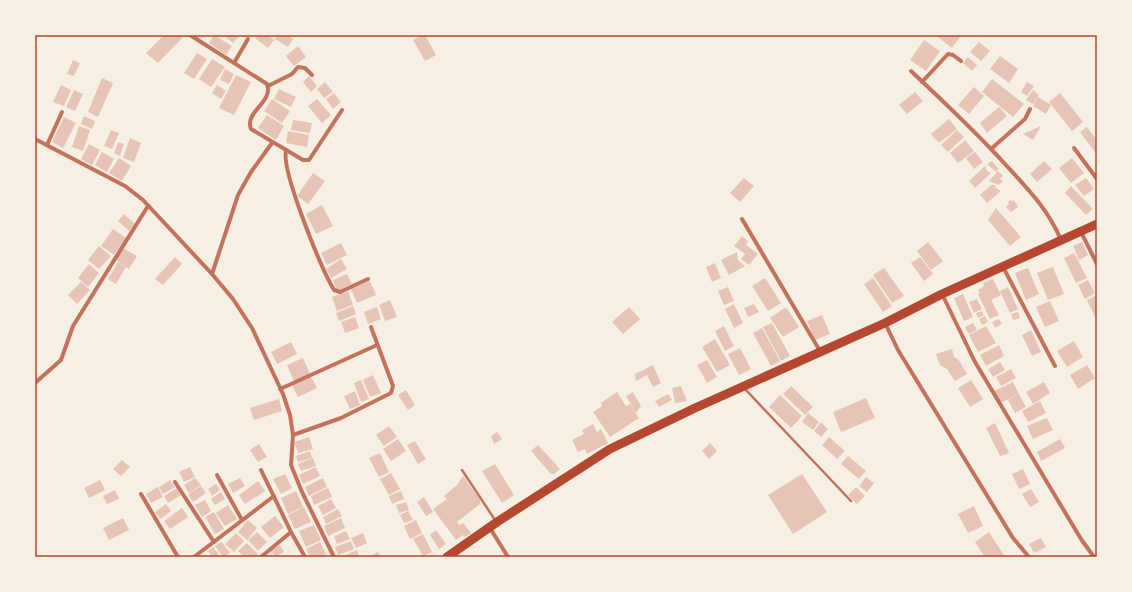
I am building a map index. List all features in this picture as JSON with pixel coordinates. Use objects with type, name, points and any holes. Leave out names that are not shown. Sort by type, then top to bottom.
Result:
[{"type":"highway","points":[[447,557],[493,525],[610,449],[695,408],[885,323],[942,294],[1097,224]]},
{"type":"street","points":[[190,35],[260,78],[268,86]]},
{"type":"street","points":[[234,63],[248,39]]},
{"type":"street","points":[[922,82],[948,54],[953,55],[961,61]]},
{"type":"street","points":[[268,86],[292,74],[298,67],[305,68],[312,75]]},
{"type":"street","points":[[911,71],[991,149],[1028,189],[1052,220],[1062,240]]},
{"type":"street","points":[[268,86],[267,97],[253,115],[249,126],[254,132],[305,161],[309,160],[342,110]]},
{"type":"street","points":[[991,149],[1025,119],[1030,109]]},
{"type":"street","points":[[47,145],[62,112]]},
{"type":"street","points":[[35,139],[125,186],[148,206],[212,274],[252,328],[280,389],[290,415],[293,435],[292,465],[302,492],[334,557]]},
{"type":"street","points":[[212,274],[238,195],[251,172],[272,143]]},
{"type":"street","points":[[1074,148],[1097,179]]},
{"type":"street","points":[[286,151],[285,159],[296,198],[334,290],[340,292],[368,279]]},
{"type":"street","points":[[35,383],[61,360],[73,326],[148,206]]},
{"type":"street","points":[[742,219],[820,351]]},
{"type":"street","points":[[1081,232],[1097,264]]},
{"type":"street","points":[[1003,267],[1055,366]]},
{"type":"street","points":[[942,294],[975,362],[1081,539],[1094,557]]},
{"type":"street","points":[[885,323],[898,350],[1013,538],[1030,557]]},
{"type":"street","points":[[293,435],[341,418],[391,392],[393,386],[371,327]]},
{"type":"street","points":[[280,389],[377,345]]},
{"type":"street","points":[[261,470],[291,532],[305,557]]},
{"type":"street","points":[[217,475],[242,520]]},
{"type":"street","points":[[175,482],[214,542]]},
{"type":"street","points":[[141,494],[178,557]]},
{"type":"street","points":[[194,557],[274,496]]},
{"type":"street","points":[[493,525],[508,557]]},
{"type":"street","points":[[261,557],[291,532]]},
{"type":"lane","points":[[743,387],[851,501]]},
{"type":"lane","points":[[462,470],[493,525]]},
{"type":"building","points":[[164,35],[181,35],[183,37],[158,63],[146,53]]},
{"type":"building","points":[[214,35],[232,46],[226,55],[209,43]]},
{"type":"building","points":[[223,35],[240,35],[233,43]]},
{"type":"building","points":[[257,35],[267,35],[274,40],[268,48],[255,38]]},
{"type":"building","points":[[277,35],[287,35],[293,39],[288,47],[275,39]]},
{"type":"building","points":[[425,35],[436,55],[425,61],[413,40]]},
{"type":"building","points":[[935,35],[959,35],[961,36],[952,48]]},
{"type":"building","points":[[924,40],[940,51],[926,71],[910,60]]},
{"type":"building","points":[[979,42],[990,51],[981,61],[970,52]]},
{"type":"building","points":[[298,46],[306,57],[294,66],[286,56]]},
{"type":"building","points":[[197,53],[207,59],[194,79],[184,73]]},
{"type":"building","points":[[1000,56],[1018,69],[1009,83],[990,69]]},
{"type":"building","points":[[968,57],[977,65],[972,71],[963,63]]},
{"type":"building","points":[[212,59],[225,67],[211,87],[199,79]]},
{"type":"building","points":[[73,60],[80,63],[74,76],[67,74]]},
{"type":"building","points":[[225,69],[234,74],[229,84],[220,80]]},
{"type":"building","points":[[236,75],[251,82],[234,115],[219,108]]},
{"type":"building","points":[[309,76],[317,86],[311,92],[303,82]]},
{"type":"building","points":[[102,78],[113,83],[98,117],[88,112]]},
{"type":"building","points":[[992,79],[1024,104],[1013,117],[982,92]]},
{"type":"building","points":[[325,82],[333,92],[324,98],[317,89]]},
{"type":"building","points":[[1027,82],[1034,86],[1027,96],[1021,92]]},
{"type":"building","points":[[61,85],[71,90],[64,106],[53,102]]},
{"type":"building","points":[[217,85],[226,91],[221,99],[212,93]]},
{"type":"building","points":[[974,87],[984,96],[969,114],[958,105]]},
{"type":"building","points":[[279,89],[296,97],[291,107],[274,99]]},
{"type":"building","points":[[74,90],[83,94],[75,111],[66,107]]},
{"type":"building","points":[[1033,90],[1039,95],[1033,104],[1026,100]]},
{"type":"building","points":[[915,92],[923,101],[907,114],[899,105]]},
{"type":"building","points":[[334,93],[341,102],[333,109],[326,99]]},
{"type":"building","points":[[1060,93],[1083,122],[1072,131],[1049,102]]},
{"type":"building","points":[[1038,97],[1051,105],[1046,114],[1033,106]]},
{"type":"building","points":[[272,99],[290,111],[282,123],[264,111]]},
{"type":"building","points":[[317,99],[331,115],[322,123],[308,106]]},
{"type":"building","points":[[999,107],[1007,116],[987,133],[980,123]]},
{"type":"building","points":[[267,115],[284,126],[276,140],[258,128]]},
{"type":"building","points":[[84,116],[95,121],[92,129],[81,124]]},
{"type":"building","points":[[64,117],[76,123],[63,148],[52,142]]},
{"type":"building","points":[[949,119],[957,129],[939,143],[931,134]]},
{"type":"building","points":[[293,120],[312,123],[310,133],[291,130]]},
{"type":"building","points":[[79,126],[90,130],[83,151],[72,147]]},
{"type":"building","points":[[1041,126],[1033,140],[1023,134]]},
{"type":"building","points":[[1087,127],[1097,140],[1097,155],[1080,132]]},
{"type":"building","points":[[111,130],[119,133],[112,149],[104,146]]},
{"type":"building","points":[[957,130],[964,137],[948,152],[941,145]]},
{"type":"building","points":[[288,131],[309,135],[307,147],[286,143]]},
{"type":"building","points":[[130,138],[141,143],[134,162],[123,158]]},
{"type":"building","points":[[965,140],[974,151],[958,163],[950,153]]},
{"type":"building","points":[[118,142],[124,144],[120,156],[114,153]]},
{"type":"building","points":[[89,144],[100,150],[92,165],[81,159]]},
{"type":"building","points":[[102,152],[114,159],[107,172],[95,165]]},
{"type":"building","points":[[975,152],[983,162],[974,169],[966,158]]},
{"type":"building","points":[[119,158],[131,166],[122,181],[109,173]]},
{"type":"building","points":[[1072,158],[1084,173],[1071,183],[1059,168]]},
{"type":"building","points":[[992,161],[999,169],[996,172],[987,164]]},
{"type":"building","points":[[1044,161],[1052,169],[1037,182],[1030,174]]},
{"type":"building","points":[[985,166],[987,171],[991,173],[975,188],[969,181]]},
{"type":"building","points":[[998,171],[1003,176],[1000,179],[1003,181],[999,185],[989,181]]},
{"type":"building","points":[[313,173],[325,181],[308,204],[297,196]]},
{"type":"building","points":[[744,178],[754,186],[740,202],[730,193]]},
{"type":"building","points":[[1086,178],[1094,189],[1084,196],[1075,185]]},
{"type":"building","points":[[991,185],[995,185],[996,188],[1001,191],[987,203],[980,195]]},
{"type":"building","points":[[1071,186],[1093,209],[1086,215],[1065,193]]},
{"type":"building","points":[[1010,200],[1014,200],[1018,207],[1011,212],[1006,207]]},
{"type":"building","points":[[322,205],[333,226],[316,234],[306,214]]},
{"type":"building","points":[[996,208],[1021,237],[1010,246],[988,220]]},
{"type":"building","points":[[124,214],[135,224],[129,231],[118,221]]},
{"type":"building","points":[[113,229],[126,238],[114,255],[101,246]]},
{"type":"building","points":[[742,236],[748,241],[746,245],[758,254],[749,265],[741,259],[745,254],[734,246]]},
{"type":"building","points":[[928,242],[943,261],[931,270],[917,251]]},
{"type":"building","points":[[1082,242],[1088,255],[1079,260],[1073,246]]},
{"type":"building","points":[[341,243],[347,255],[327,265],[321,253]]},
{"type":"building","points":[[99,246],[111,256],[99,269],[88,260]]},
{"type":"building","points":[[123,248],[137,256],[129,269],[116,260]]},
{"type":"building","points":[[737,252],[738,260],[745,266],[729,275],[721,260]]},
{"type":"building","points":[[1074,253],[1087,278],[1076,283],[1064,258]]},
{"type":"building","points":[[175,257],[182,264],[163,285],[155,279]]},
{"type":"building","points":[[920,257],[933,274],[924,281],[911,263]]},
{"type":"building","points":[[341,259],[347,269],[331,278],[326,269]]},
{"type":"building","points":[[118,262],[126,267],[116,284],[108,279]]},
{"type":"building","points":[[715,263],[721,278],[712,282],[706,267]]},
{"type":"building","points":[[89,264],[99,273],[88,287],[78,278]]},
{"type":"building","points":[[1053,267],[1064,294],[1048,300],[1037,273]]},
{"type":"building","points":[[884,268],[904,296],[892,303],[873,275]]},
{"type":"building","points":[[1028,268],[1039,294],[1026,300],[1015,273]]},
{"type":"building","points":[[347,274],[352,284],[337,291],[333,280]]},
{"type":"building","points":[[765,278],[781,303],[768,311],[752,286]]},
{"type":"building","points":[[873,278],[892,306],[883,312],[864,284]]},
{"type":"building","points":[[993,279],[1001,295],[991,300],[999,315],[990,319],[978,294],[980,293],[978,290],[984,286],[983,283]]},
{"type":"building","points":[[1088,280],[1095,293],[1085,299],[1078,285]]},
{"type":"building","points":[[370,281],[376,295],[357,303],[351,289]]},
{"type":"building","points":[[81,282],[90,290],[77,304],[68,295]]},
{"type":"building","points":[[728,287],[734,301],[724,305],[718,291]]},
{"type":"building","points":[[1008,287],[1018,309],[1010,313],[1000,291]]},
{"type":"building","points":[[348,291],[353,305],[337,311],[332,297]]},
{"type":"building","points":[[963,294],[973,317],[964,321],[954,298]]},
{"type":"building","points":[[1097,295],[1097,317],[1095,317],[1087,300]]},
{"type":"building","points":[[977,299],[982,309],[974,313],[969,302]]},
{"type":"building","points":[[390,300],[397,317],[385,321],[379,305]]},
{"type":"building","points":[[1050,301],[1059,321],[1045,327],[1036,307]]},
{"type":"building","points":[[734,304],[743,323],[734,328],[725,309]]},
{"type":"building","points":[[754,304],[759,312],[748,317],[744,308]]},
{"type":"building","points":[[353,306],[356,314],[339,321],[336,313]]},
{"type":"building","points":[[377,307],[381,319],[368,324],[364,312]]},
{"type":"building","points":[[629,307],[640,319],[623,334],[612,322]]},
{"type":"building","points":[[786,307],[799,327],[783,337],[770,318]]},
{"type":"building","points":[[982,311],[984,315],[978,318],[976,313]]},
{"type":"building","points":[[1018,312],[1020,318],[1013,320],[1011,314]]},
{"type":"building","points":[[822,315],[830,334],[815,340],[807,321]]},
{"type":"building","points":[[985,316],[988,322],[982,325],[979,319]]},
{"type":"building","points":[[355,317],[359,328],[345,333],[341,322]]},
{"type":"building","points":[[999,319],[1002,324],[995,328],[992,322]]},
{"type":"building","points":[[772,323],[790,356],[781,361],[763,327]]},
{"type":"building","points":[[973,323],[977,330],[969,334],[965,327]]},
{"type":"building","points":[[724,326],[734,346],[725,351],[715,331]]},
{"type":"building","points":[[986,326],[996,343],[978,352],[969,335]]},
{"type":"building","points":[[762,328],[780,361],[771,366],[753,333]]},
{"type":"building","points":[[1031,330],[1041,352],[1032,356],[1022,335]]},
{"type":"building","points":[[715,339],[730,365],[717,372],[702,347]]},
{"type":"building","points":[[1074,341],[1083,357],[1067,367],[1057,351]]},
{"type":"building","points":[[291,342],[297,354],[277,364],[271,352]]},
{"type":"building","points":[[999,345],[1004,356],[986,366],[980,355]]},
{"type":"building","points":[[740,348],[751,369],[739,375],[728,354]]},
{"type":"building","points":[[952,349],[954,357],[958,359],[967,374],[955,381],[947,369],[940,365],[936,354]]},
{"type":"building","points":[[303,358],[310,374],[294,381],[287,365]]},
{"type":"building","points":[[707,360],[717,377],[707,383],[697,365]]},
{"type":"building","points":[[1000,362],[1005,370],[993,377],[988,369]]},
{"type":"building","points":[[653,365],[661,383],[653,387],[647,375],[636,381],[635,374]]},
{"type":"building","points":[[1087,365],[1095,378],[1078,389],[1070,375]]},
{"type":"building","points":[[1011,369],[1016,378],[1001,386],[996,377]]},
{"type":"building","points":[[310,375],[317,388],[298,397],[292,385]]},
{"type":"building","points":[[373,375],[381,393],[370,397],[363,380]]},
{"type":"building","points":[[361,380],[369,399],[361,402],[354,383]]},
{"type":"building","points":[[971,380],[983,399],[970,407],[958,388]]},
{"type":"building","points":[[1013,382],[1019,394],[1000,403],[994,391]]},
{"type":"building","points":[[1044,382],[1050,393],[1033,404],[1026,392]]},
{"type":"building","points":[[681,386],[687,401],[675,403],[672,388]]},
{"type":"building","points":[[791,386],[813,407],[805,415],[783,394]]},
{"type":"building","points":[[406,390],[415,405],[408,410],[398,395]]},
{"type":"building","points":[[355,391],[360,405],[350,409],[344,396]]},
{"type":"building","points":[[617,392],[626,406],[630,404],[639,418],[610,437],[593,412],[602,406],[601,403]]},
{"type":"building","points":[[633,392],[641,406],[636,413],[626,396]]},
{"type":"building","points":[[668,394],[672,400],[659,407],[655,401]]},
{"type":"building","points":[[1019,394],[1026,407],[1015,413],[1008,400]]},
{"type":"building","points":[[780,395],[802,416],[791,428],[769,407]]},
{"type":"building","points":[[866,398],[875,418],[841,432],[833,412]]},
{"type":"building","points":[[279,399],[282,411],[254,420],[250,408]]},
{"type":"building","points":[[1040,401],[1046,413],[1028,422],[1022,411]]},
{"type":"building","points":[[808,413],[819,422],[813,430],[802,422]]},
{"type":"building","points":[[1047,418],[1053,430],[1033,439],[1027,426]]},
{"type":"building","points":[[821,422],[828,429],[821,437],[814,431]]},
{"type":"building","points":[[995,423],[1009,453],[1000,456],[986,428]]},
{"type":"building","points":[[593,424],[597,432],[601,429],[608,443],[587,454],[585,449],[578,452],[572,440],[584,434],[582,430]]},
{"type":"building","points":[[389,426],[397,437],[384,446],[376,435]]},
{"type":"building","points":[[497,432],[502,439],[494,444],[491,436]]},
{"type":"building","points":[[309,437],[313,449],[298,453],[294,442]]},
{"type":"building","points":[[829,437],[845,451],[837,459],[822,445]]},
{"type":"building","points":[[398,439],[406,451],[391,461],[383,449]]},
{"type":"building","points":[[1060,439],[1065,448],[1041,461],[1037,452]]},
{"type":"building","points":[[415,441],[426,459],[418,464],[407,445]]},
{"type":"building","points":[[710,443],[717,451],[709,459],[702,451]]},
{"type":"building","points":[[259,444],[267,457],[258,462],[250,450]]},
{"type":"building","points":[[538,445],[560,469],[554,474],[551,474],[531,451]]},
{"type":"building","points":[[310,451],[312,458],[298,462],[296,456]]},
{"type":"building","points":[[380,453],[389,472],[379,477],[369,458]]},
{"type":"building","points":[[848,456],[866,471],[859,479],[841,464]]},
{"type":"building","points":[[313,458],[316,466],[301,471],[298,464]]},
{"type":"building","points":[[122,460],[130,467],[121,476],[113,469]]},
{"type":"building","points":[[495,464],[514,495],[502,503],[482,471]]},
{"type":"building","points":[[190,467],[195,477],[184,482],[179,472]]},
{"type":"building","points":[[316,467],[320,476],[303,484],[299,475]]},
{"type":"building","points":[[1023,469],[1030,484],[1019,489],[1012,474]]},
{"type":"building","points":[[391,473],[400,489],[389,495],[380,479]]},
{"type":"building","points":[[285,474],[292,488],[281,494],[273,479]]},
{"type":"building","points":[[802,474],[827,512],[793,534],[768,495]]},
{"type":"building","points":[[463,476],[480,500],[480,504],[457,522],[459,525],[463,523],[471,533],[465,537],[463,535],[456,540],[433,509],[447,499],[444,496],[457,485]]},
{"type":"building","points":[[866,477],[874,483],[867,492],[859,486]]},
{"type":"building","points":[[195,478],[201,485],[189,493],[184,485]]},
{"type":"building","points":[[240,478],[245,486],[233,493],[228,484]]},
{"type":"building","points":[[323,478],[327,487],[309,496],[305,487]]},
{"type":"building","points":[[100,480],[105,490],[89,498],[84,488]]},
{"type":"building","points":[[170,480],[175,487],[163,494],[159,487]]},
{"type":"building","points":[[258,481],[265,491],[245,504],[239,495]]},
{"type":"building","points":[[216,484],[220,490],[212,496],[208,489]]},
{"type":"building","points":[[201,486],[206,493],[193,502],[188,494]]},
{"type":"building","points":[[158,487],[163,497],[151,503],[146,494]]},
{"type":"building","points":[[856,487],[865,496],[857,504],[848,495]]},
{"type":"building","points":[[177,488],[181,495],[168,503],[164,496]]},
{"type":"building","points":[[328,488],[332,497],[314,505],[311,496]]},
{"type":"building","points":[[1031,489],[1039,502],[1030,507],[1022,494]]},
{"type":"building","points":[[115,490],[119,499],[107,504],[103,496]]},
{"type":"building","points":[[296,491],[303,507],[288,514],[281,498]]},
{"type":"building","points":[[401,491],[404,499],[392,504],[389,496]]},
{"type":"building","points":[[221,492],[225,499],[215,505],[211,499]]},
{"type":"building","points":[[424,497],[433,512],[426,516],[417,502]]},
{"type":"building","points":[[331,499],[336,508],[323,515],[318,506]]},
{"type":"building","points":[[205,500],[211,511],[202,517],[195,505]]},
{"type":"building","points":[[406,502],[409,510],[399,513],[396,505]]},
{"type":"building","points":[[166,504],[171,511],[161,519],[155,512]]},
{"type":"building","points":[[228,505],[237,519],[225,526],[216,513]]},
{"type":"building","points":[[974,506],[983,526],[968,533],[958,514]]},
{"type":"building","points":[[304,507],[311,522],[295,529],[288,515]]},
{"type":"building","points":[[182,508],[188,517],[170,529],[164,521]]},
{"type":"building","points":[[338,509],[342,516],[326,524],[323,517]]},
{"type":"building","points":[[408,511],[413,520],[404,523],[400,515]]},
{"type":"building","points":[[214,512],[224,529],[215,534],[205,517]]},
{"type":"building","points":[[275,516],[284,527],[270,538],[261,527]]},
{"type":"building","points":[[123,518],[129,530],[109,540],[103,528]]},
{"type":"building","points":[[341,518],[345,528],[328,536],[324,526]]},
{"type":"building","points":[[248,520],[257,528],[247,540],[238,532]]},
{"type":"building","points":[[416,520],[422,533],[410,539],[404,526]]},
{"type":"building","points":[[314,525],[321,540],[306,547],[299,531]]},
{"type":"building","points":[[436,530],[446,544],[439,549],[430,535]]},
{"type":"building","points":[[346,531],[350,539],[337,544],[334,536]]},
{"type":"building","points":[[257,532],[267,542],[258,551],[248,540]]},
{"type":"building","points":[[989,532],[1005,557],[985,557],[975,542]]},
{"type":"building","points":[[236,533],[244,541],[234,552],[225,544]]},
{"type":"building","points":[[363,533],[367,543],[356,548],[351,538]]},
{"type":"building","points":[[423,534],[432,552],[423,556],[413,539]]},
{"type":"building","points":[[1041,538],[1046,547],[1034,553],[1029,544]]},
{"type":"building","points":[[351,541],[354,549],[338,555],[335,547]]},
{"type":"building","points":[[222,542],[230,553],[223,557],[215,546]]},
{"type":"building","points":[[320,542],[327,557],[310,557],[306,549]]},
{"type":"building","points":[[247,543],[258,554],[254,557],[244,557],[238,551]]},
{"type":"building","points":[[280,545],[284,552],[275,557],[270,550]]},
{"type":"building","points":[[213,547],[221,557],[212,557],[208,551]]},
{"type":"building","points":[[357,550],[359,557],[341,557]]},
{"type":"building","points":[[378,552],[381,557],[369,557]]}]
